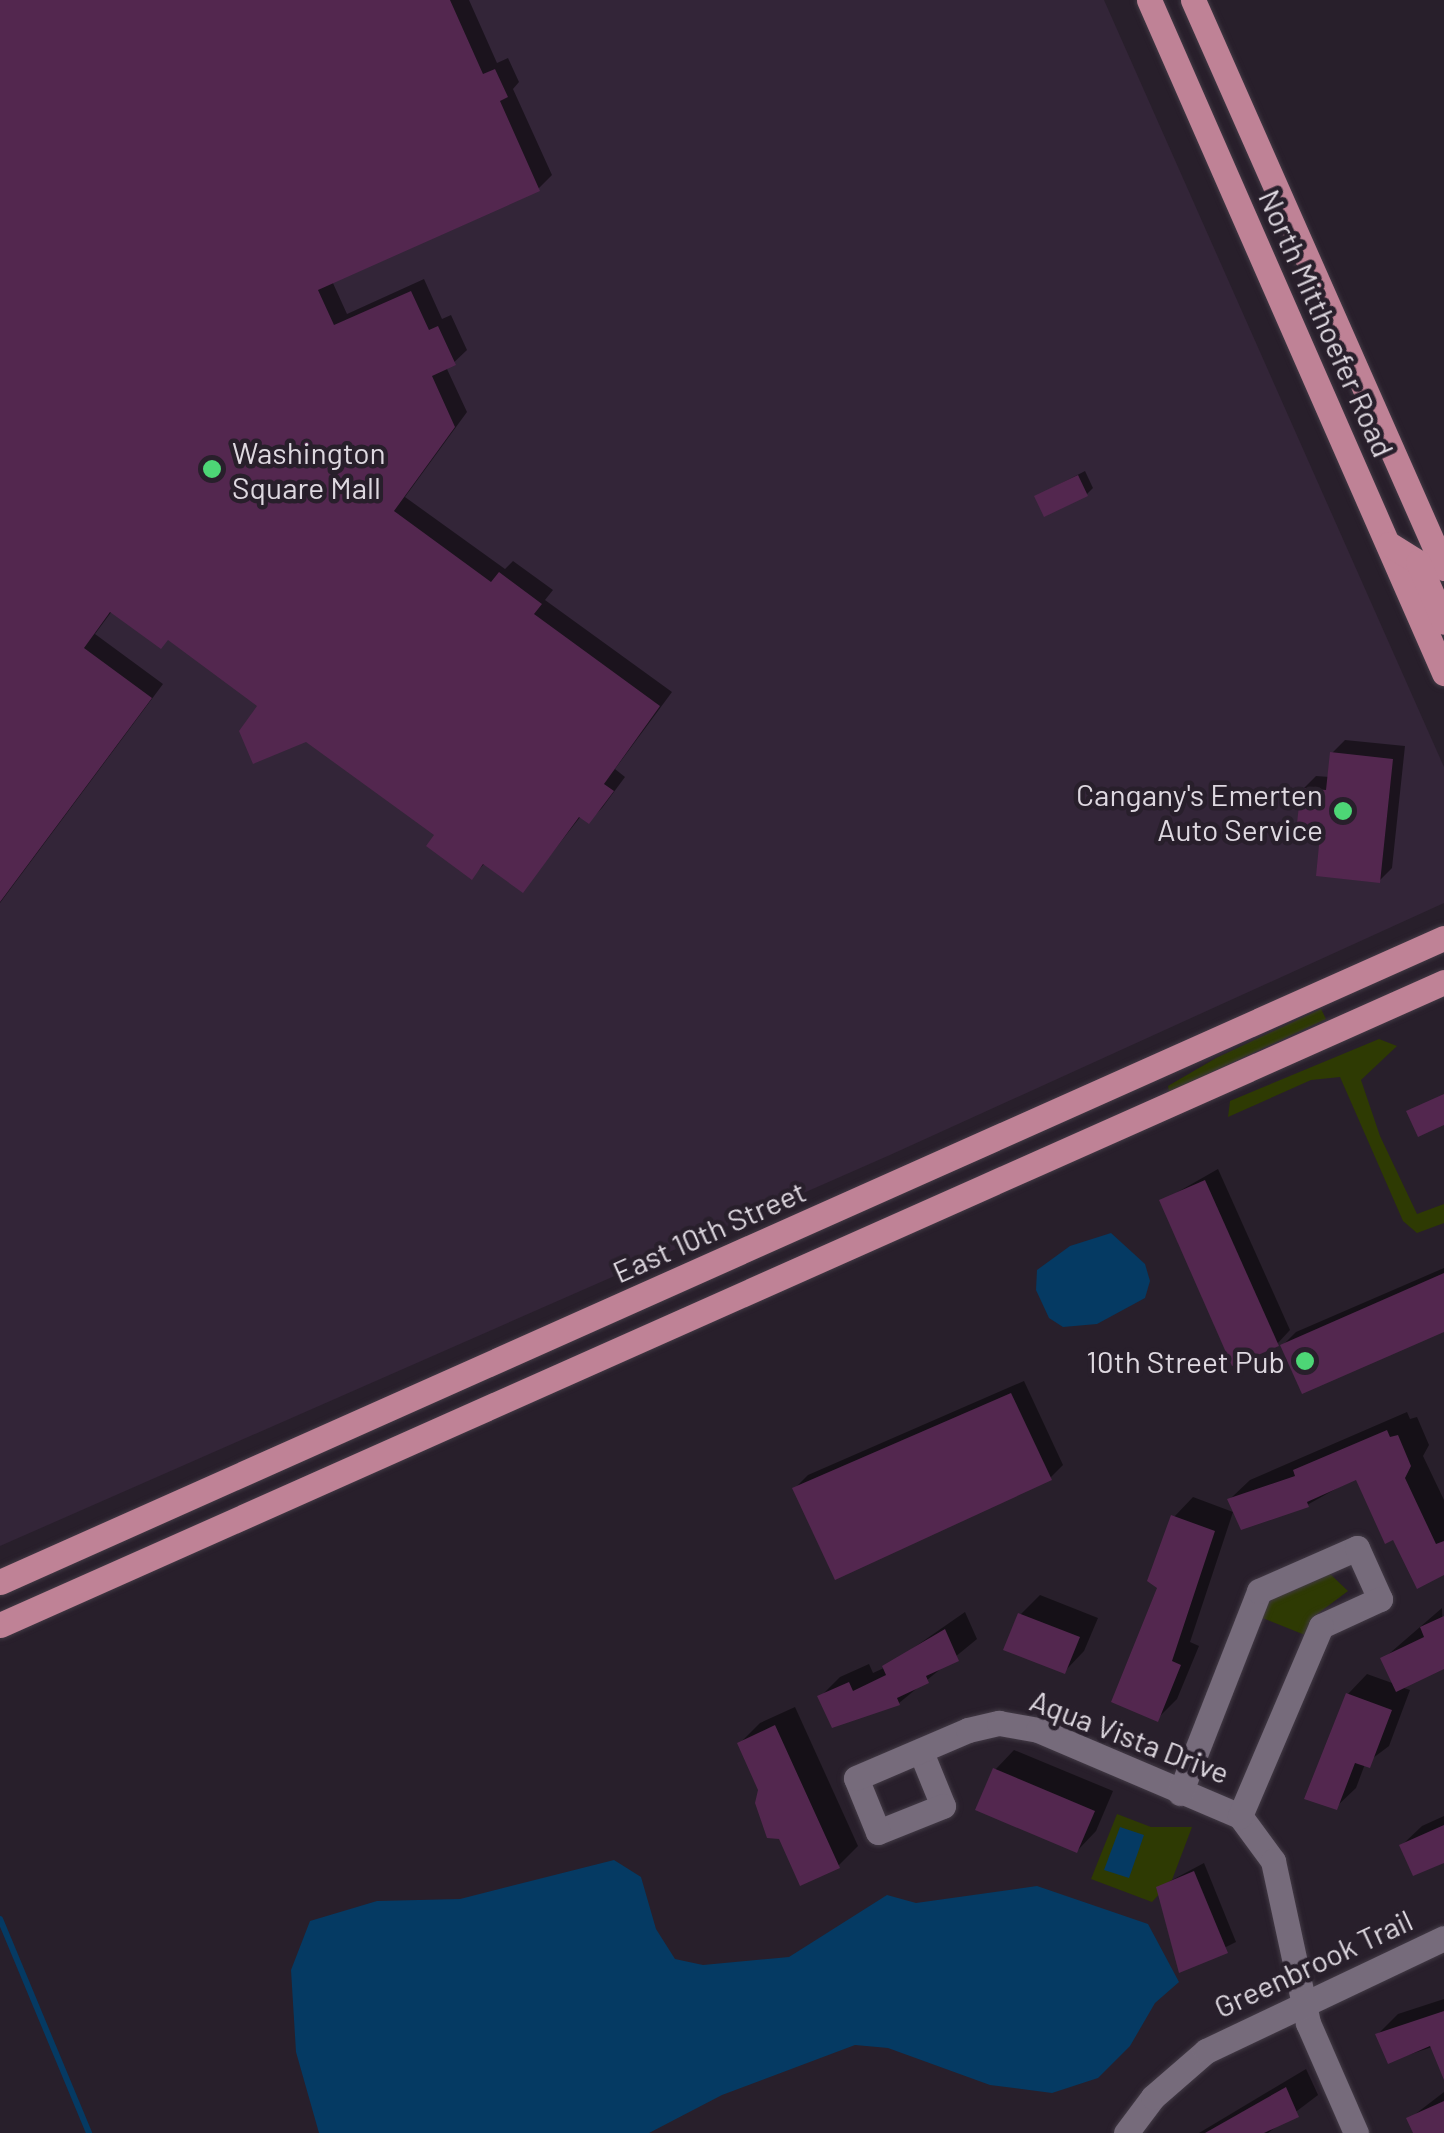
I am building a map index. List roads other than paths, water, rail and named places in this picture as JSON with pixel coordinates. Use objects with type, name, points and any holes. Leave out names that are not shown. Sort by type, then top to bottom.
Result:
[{"type":"main road","name":"North Mitthoefer Road","points":[[1150,0],[1444,673]]},
{"type":"main road","name":"North Mitthoefer Road","points":[[1193,0],[1444,568]]},
{"type":"main road","points":[[1388,544],[1418,562],[1444,622]]},
{"type":"main road","name":"East 10th Street","points":[[0,1582],[1444,938]]},
{"type":"main road","points":[[0,1625],[1444,982]]},
{"type":"street","points":[[1180,1793],[1259,1591],[1357,1548],[1380,1598],[1322,1626],[1240,1816]]},
{"type":"street","name":"Aqua Vista Drive","points":[[921,1752],[976,1728],[1023,1726],[1240,1816],[1273,1861],[1308,2024],[1356,2133]]},
{"type":"street","name":"Greenbrook Trail","points":[[1126,2133],[1190,2063],[1305,2000],[1444,1938]]},
{"type":"water","points":[[1111,1233],[1145,1264],[1150,1281],[1145,1298],[1097,1324],[1063,1327],[1049,1318],[1036,1290],[1037,1270],[1070,1246]]},
{"type":"water","points":[[1120,1827],[1144,1835],[1129,1878],[1104,1870]]},
{"type":"water","points":[[614,1860],[641,1877],[656,1929],[675,1959],[703,1965],[789,1957],[887,1895],[916,1903],[1037,1886],[1148,1924],[1179,1982],[1155,2003],[1130,2046],[1098,2078],[1052,2093],[990,2085],[888,2048],[855,2045],[722,2095],[649,2133],[319,2133],[296,2052],[291,1970],[310,1921],[377,1901],[460,1899]]},
{"type":"waterway","points":[[0,1919],[89,2133]]},
{"type":"place","name":"Washington Square Mall","points":[[212,469]]},
{"type":"place","name":"Cangany's Emerten Auto Service","points":[[1343,811]]},
{"type":"place","name":"10th Street Pub","points":[[1305,1361]]}]
